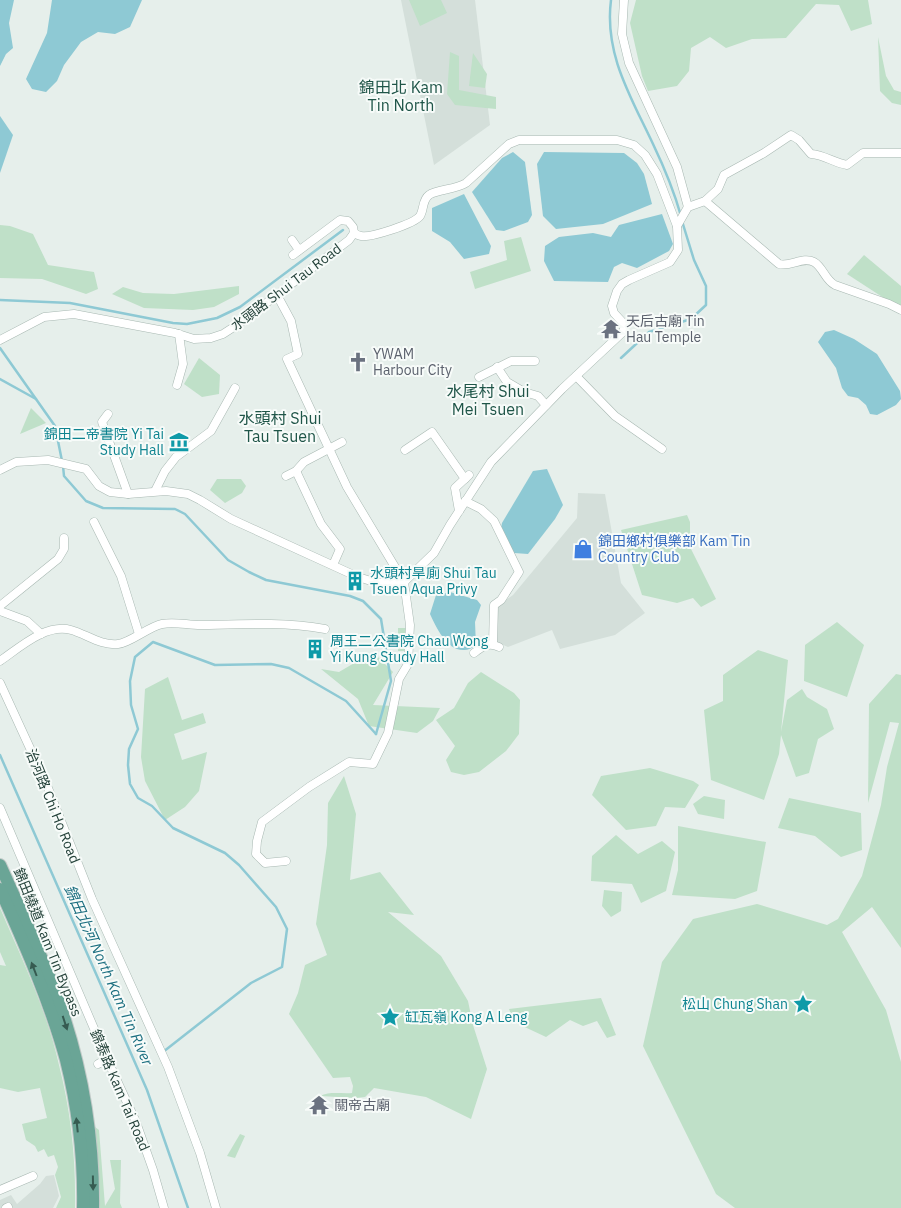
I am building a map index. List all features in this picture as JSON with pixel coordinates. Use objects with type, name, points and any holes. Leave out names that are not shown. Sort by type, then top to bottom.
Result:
[{"type":"main road","name":"錦田繞道 Kam Tin Bypass","points":[[0,865],[54,991],[76,1060],[90,1128],[94,1208]]},
{"type":"main road","name":"錦田繞道 Kam Tin Bypass","points":[[0,889],[37,977],[66,1061],[76,1115],[83,1172],[83,1208]]},
{"type":"street","points":[[624,0],[622,34],[629,63],[677,167],[685,210],[678,226]]},
{"type":"street","points":[[685,210],[705,201],[718,188],[724,175],[764,153],[791,135],[799,140],[812,154],[822,155],[839,164],[847,165],[863,153],[901,153]]},
{"type":"street","points":[[0,470],[16,462],[48,460],[76,465],[86,469],[99,486],[106,491],[128,494],[155,491],[179,492],[192,496],[231,519],[374,582],[394,584],[404,582],[434,553],[458,512],[492,462],[546,405],[625,329],[625,325],[614,313],[612,306],[613,298],[622,284],[670,262],[678,250],[678,226],[657,174],[646,155],[634,145],[617,140],[519,140],[509,144],[460,187],[433,193],[428,196],[420,216],[415,220],[392,230],[366,236],[354,233]]},
{"type":"street","points":[[705,201],[779,264],[785,265],[811,261],[835,285],[901,310]]},
{"type":"street","name":"水頭路 Shui Tau Road","points":[[3,338],[44,317],[74,314],[179,334],[194,339],[210,338],[224,334],[349,240],[354,233],[353,227],[348,220],[340,220],[296,252],[292,240]]},
{"type":"street","points":[[277,294],[291,321],[298,354],[288,359],[347,487],[404,582],[410,626],[408,664],[399,679],[388,733],[374,764],[349,762],[332,771],[262,822],[256,854],[265,863],[286,861]]},
{"type":"street","points":[[177,385],[184,364],[179,334]]},
{"type":"street","points":[[479,377],[511,361],[535,361]]},
{"type":"street","points":[[497,367],[507,382],[524,392],[538,396],[546,405]]},
{"type":"street","points":[[576,376],[615,416],[662,449]]},
{"type":"street","points":[[155,491],[165,471],[176,457],[211,431],[235,388]]},
{"type":"street","points":[[108,414],[102,422],[128,494]]},
{"type":"street","points":[[405,450],[432,432],[467,477],[455,488],[458,512]]},
{"type":"street","points":[[286,476],[296,471],[304,462],[342,442]]},
{"type":"street","points":[[296,471],[321,524],[340,549],[333,565]]},
{"type":"street","points":[[466,501],[482,509],[494,521],[519,572],[501,600],[494,605],[496,646],[483,646],[474,653]]},
{"type":"street","points":[[94,522],[121,576],[139,634]]},
{"type":"street","points":[[0,606],[58,559],[64,549],[64,538]]},
{"type":"street","points":[[0,611],[27,621],[41,634]]},
{"type":"street","points":[[0,660],[41,634],[55,629],[70,630],[111,644],[120,644],[162,624],[174,623],[201,625],[297,624],[325,629]]},
{"type":"street","name":"治河路 Chi Ho Road","points":[[0,683],[46,783],[72,852],[168,1067],[200,1153],[216,1208]]},
{"type":"street","name":"錦泰路 Kam Tai Road","points":[[0,808],[107,1059],[136,1122],[154,1170],[164,1208]]},
{"type":"street","points":[[98,1064],[107,1059]]},
{"type":"street","points":[[0,1190],[33,1176]]},
{"type":"shaded area","points":[[401,0],[475,0],[490,125],[434,165]]},
{"type":"shaded area","name":"錦田鄉村俱樂部 Kam Tin Country Club","points":[[578,493],[605,494],[621,583],[645,613],[615,635],[560,649],[552,630],[508,647],[496,642],[497,606],[513,595],[577,518]]},
{"type":"shaded area","points":[[54,1175],[59,1196],[53,1208],[0,1208],[0,1200],[11,1195],[17,1204],[40,1184],[46,1176]]},
{"type":"green space","points":[[409,0],[441,0],[447,13],[420,26]]},
{"type":"green space","points":[[636,0],[868,0],[872,24],[851,31],[839,5],[816,4],[786,38],[752,39],[726,48],[710,37],[691,48],[689,71],[677,86],[648,91],[642,76],[630,23]]},
{"type":"green space","points":[[878,37],[886,76],[894,90],[901,92],[901,105],[892,103],[880,91]]},
{"type":"green space","points":[[450,52],[459,56],[459,90],[496,97],[496,109],[455,105],[447,94]]},
{"type":"green space","points":[[473,53],[487,74],[485,88],[469,86]]},
{"type":"green space","points":[[0,225],[10,226],[33,234],[48,265],[94,272],[98,289],[86,294],[42,279],[0,278]]},
{"type":"green space","points":[[521,237],[531,271],[475,289],[470,272],[507,260],[504,241]]},
{"type":"green space","points":[[864,255],[901,286],[901,306],[890,302],[847,274]]},
{"type":"green space","points":[[239,286],[239,294],[214,307],[193,310],[144,308],[112,294],[123,287],[143,293],[174,294]]},
{"type":"green space","points":[[199,358],[220,375],[219,394],[202,397],[184,384]]},
{"type":"green space","points":[[31,408],[46,423],[20,434]]},
{"type":"green space","points":[[217,479],[241,479],[246,486],[242,493],[225,503],[210,490]]},
{"type":"green space","points":[[687,515],[690,522],[690,547],[716,599],[701,607],[693,598],[677,603],[642,595],[621,530]]},
{"type":"green space","points":[[837,622],[864,645],[847,697],[804,681],[805,645]]},
{"type":"green space","points":[[398,628],[407,628],[407,651],[398,651]]},
{"type":"green space","points":[[758,650],[788,660],[781,732],[787,700],[802,689],[807,697],[827,709],[834,729],[818,739],[809,773],[796,777],[781,735],[779,754],[764,800],[711,780],[704,710],[723,701],[723,675]]},
{"type":"green space","points":[[373,652],[393,672],[373,705],[440,708],[433,721],[417,733],[369,726],[358,699],[321,669],[339,672]]},
{"type":"green space","points":[[481,672],[514,693],[520,700],[519,734],[506,751],[479,772],[464,775],[451,772],[446,760],[455,746],[436,720],[454,708],[468,683]]},
{"type":"green space","points":[[896,674],[901,675],[901,948],[872,907],[842,932],[886,1010],[901,1062],[901,1208],[735,1208],[716,1194],[643,1046],[662,962],[693,919],[757,904],[827,925],[838,919],[862,876],[881,805],[887,767],[899,723],[890,722],[868,803],[869,704]]},
{"type":"green space","points":[[168,677],[182,720],[203,713],[206,723],[174,734],[182,760],[207,752],[199,791],[185,807],[165,820],[145,781],[141,757],[145,689]]},
{"type":"green space","points":[[650,768],[693,781],[699,785],[685,808],[665,807],[656,826],[626,830],[592,795],[601,776]]},
{"type":"green space","points":[[344,776],[356,814],[350,880],[380,872],[414,915],[388,912],[441,956],[468,1001],[473,1025],[487,1069],[471,1119],[426,1097],[374,1088],[365,1097],[320,1096],[332,1093],[352,1093],[353,1086],[350,1077],[333,1078],[289,1014],[298,993],[305,965],[327,955],[316,924],[327,845],[328,803]]},
{"type":"green space","points":[[704,796],[725,800],[724,819],[698,814],[693,804]]},
{"type":"green space","points":[[789,798],[861,813],[862,850],[841,857],[815,836],[778,828]]},
{"type":"green space","points":[[678,826],[766,842],[757,891],[735,899],[672,895],[678,870]]},
{"type":"green space","points":[[616,835],[638,854],[662,841],[675,852],[666,891],[641,903],[632,884],[591,881],[592,856]]},
{"type":"green space","points":[[604,890],[622,892],[621,911],[611,917],[602,906]]},
{"type":"green space","points":[[0,908],[41,1005],[59,1065],[67,1100],[72,1136],[75,1208],[56,1208],[61,1197],[55,1175],[58,1167],[54,1155],[48,1157],[44,1149],[38,1152],[35,1146],[26,1140],[22,1124],[47,1118],[40,1088],[18,1092],[0,1088],[0,965],[6,966],[0,952]]},
{"type":"green space","points":[[601,998],[616,1035],[607,1038],[597,1021],[583,1026],[570,1020],[546,1037],[514,1022],[509,1009]]},
{"type":"green space","points":[[95,1127],[99,1130],[105,1206],[115,1189],[110,1160],[121,1160],[120,1203],[122,1208],[100,1208]]},
{"type":"green space","points":[[240,1134],[245,1136],[235,1158],[227,1156]]},
{"type":"water","points":[[0,0],[14,0],[9,23],[13,48],[6,54],[0,66]]},
{"type":"water","points":[[52,0],[142,0],[130,27],[115,34],[98,32],[81,42],[64,65],[57,81],[46,92],[32,89],[26,79],[47,33]]},
{"type":"water","points":[[0,116],[13,135],[0,173]]},
{"type":"water","points":[[513,152],[525,162],[532,215],[528,222],[504,231],[496,230],[472,192],[502,158]]},
{"type":"water","points":[[544,152],[624,153],[637,163],[644,174],[652,204],[603,224],[556,229],[543,216],[537,164]]},
{"type":"water","points":[[464,194],[491,246],[489,254],[464,259],[450,242],[432,231],[432,208]]},
{"type":"water","points":[[662,214],[673,244],[669,251],[637,268],[622,263],[614,267],[608,282],[554,281],[544,261],[545,246],[559,237],[593,233],[611,237],[619,225]]},
{"type":"water","points":[[834,330],[854,339],[877,354],[900,391],[901,399],[896,405],[877,415],[870,414],[866,405],[858,398],[848,396],[842,388],[836,368],[818,342],[825,332]]},
{"type":"water","points":[[547,469],[563,505],[555,519],[528,554],[514,553],[501,528],[502,523],[533,471]]},
{"type":"water","points":[[450,592],[477,600],[481,605],[475,622],[476,646],[464,650],[452,647],[439,631],[430,614],[436,595]]},
{"type":"waterway","points":[[611,0],[610,20],[615,57],[628,92],[665,170],[681,216]]},
{"type":"waterway","points":[[621,358],[649,332],[691,319],[706,305],[706,286],[694,260],[682,221]]},
{"type":"waterway","points":[[0,300],[70,303],[173,323],[187,324],[217,318],[240,307],[343,230]]},
{"type":"waterway","points":[[0,348],[55,426],[62,461]]},
{"type":"waterway","points":[[0,379],[36,399]]},
{"type":"waterway","points":[[63,466],[64,476],[86,501],[103,508],[175,509],[185,514],[228,560],[249,572],[266,580],[350,596],[363,601],[381,619],[391,681],[376,734]]},
{"type":"waterway","points":[[163,1052],[251,983],[282,967],[287,929],[276,907],[239,865],[225,853],[173,828],[152,806],[138,798],[130,784],[129,749],[138,729],[131,705],[130,681],[135,657],[153,642],[215,665],[271,664],[289,668],[346,701],[376,734]]},
{"type":"waterway","name":"錦田北河 North Kam Tin River","points":[[0,755],[147,1090],[188,1208]]},
{"type":"place","name":"天后古廟 Tin Hau Temple","points":[[611,329]]},
{"type":"place","name":"YWAM Harbour City","points":[[358,362]]},
{"type":"place","name":"錦田二帝書院 Yi Tai Study Hall","points":[[179,442]]},
{"type":"place","name":"錦田鄉村俱樂部 Kam Tin Country Club","points":[[583,549]]},
{"type":"place","name":"水頭村旱廁 Shui Tau Tsuen Aqua Privy","points":[[355,581]]},
{"type":"place","name":"周王二公書院 Chau Wong Yi Kung Study Hall","points":[[315,649]]},
{"type":"place","name":"松山 Chung Shan","points":[[803,1004]]},
{"type":"place","name":"缸瓦嶺 Kong A Leng","points":[[390,1017]]},
{"type":"place","name":"關帝古廟","points":[[319,1105]]},
{"type":"district","name":"錦田北 Kam Tin North","points":[[401,96]]},
{"type":"district","name":"水尾村 Shui Mei Tsuen","points":[[488,400]]},
{"type":"district","name":"水頭村 Shui Tau Tsuen","points":[[280,427]]}]
